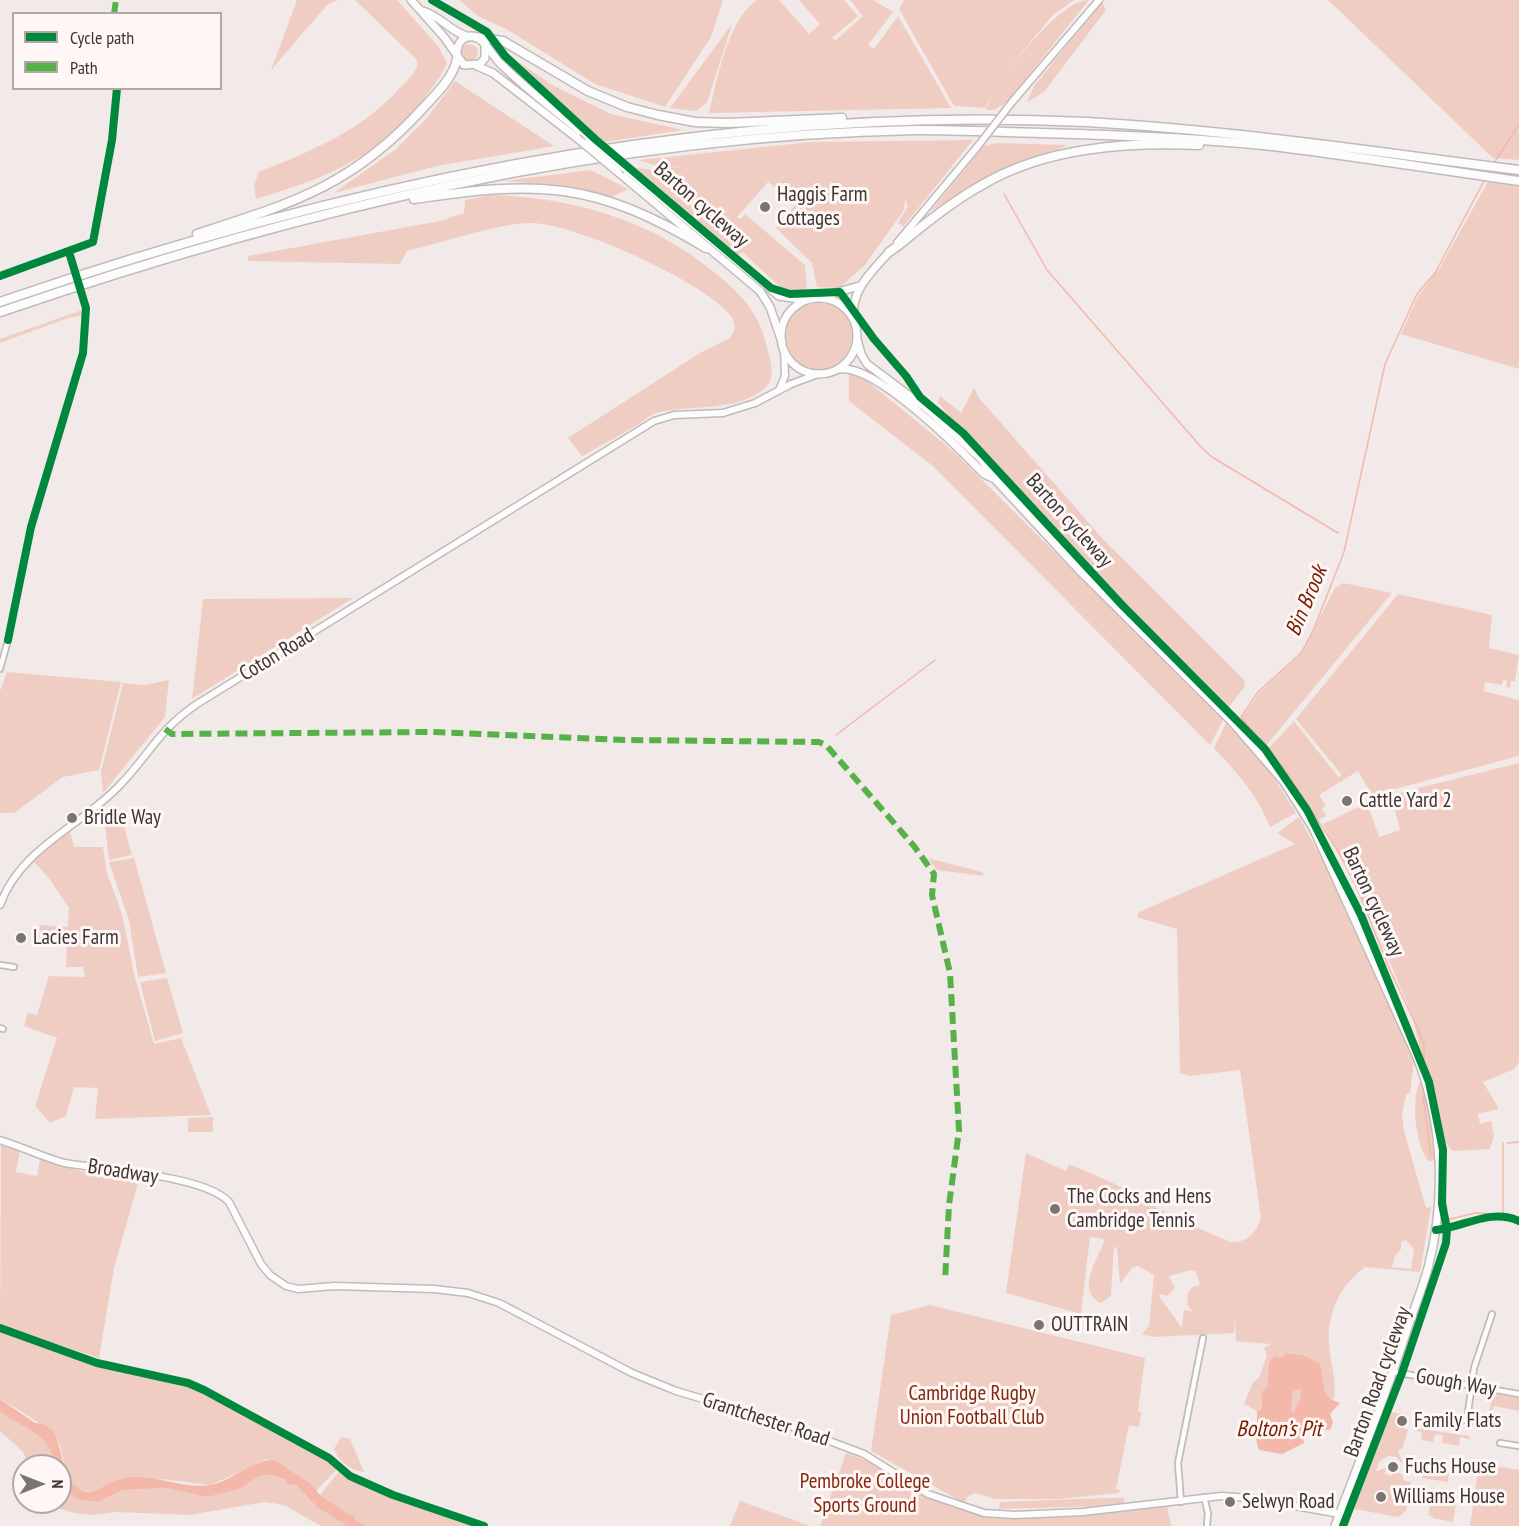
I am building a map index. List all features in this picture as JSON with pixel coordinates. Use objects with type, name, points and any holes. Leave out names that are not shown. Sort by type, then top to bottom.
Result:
[{"type":"highway","points":[[472,37],[502,41],[588,91],[627,107],[658,115],[717,122],[850,118],[875,121]]},
{"type":"highway","points":[[129,261],[186,238],[287,205],[347,174],[382,149],[407,126],[453,73],[457,57]]},
{"type":"highway","points":[[0,302],[233,229],[356,197],[546,158],[720,134],[875,121],[1085,122],[1209,131],[1519,170]]},
{"type":"highway","points":[[0,312],[131,269],[348,208],[593,159],[719,143],[811,135],[954,131],[1192,139],[1278,147],[1519,181]]},
{"type":"highway","points":[[889,252],[952,204],[984,183],[1050,158],[1120,145],[1278,147]]},
{"type":"highway","points":[[348,208],[493,187],[561,189],[632,208],[706,248]]},
{"type":"main road","points":[[411,0],[423,11],[464,65],[477,66],[493,73],[577,138],[764,296],[784,350],[799,368],[818,374],[837,370],[856,370],[867,375],[919,413],[984,474],[995,479]]},
{"type":"main road","points":[[423,11],[485,46],[506,68],[779,296],[807,300],[859,286]]},
{"type":"main road","points":[[457,57],[459,42],[472,37]]},
{"type":"main road","points":[[477,66],[485,58],[485,46]]},
{"type":"main road","points":[[889,252],[859,286],[853,308],[857,339],[867,364],[949,428],[990,468],[995,479],[1087,578],[1261,753],[1303,812],[1356,917],[1425,1079],[1437,1140],[1438,1204],[1427,1269],[1394,1372],[1343,1512],[1335,1526]]},
{"type":"main road","points":[[820,298],[842,305],[854,322]]},
{"type":"main road","points":[[782,342],[782,332],[787,316],[796,306],[807,300]]},
{"type":"main road","points":[[837,370],[851,357],[857,339]]},
{"type":"street","points":[[889,252],[1098,0]]},
{"type":"street","points":[[778,390],[785,376],[784,350]]},
{"type":"street","name":"Coton Road","points":[[0,901],[17,870],[114,792],[174,719],[654,421],[674,416],[723,413],[755,403],[778,390],[818,374]]},
{"type":"street","points":[[0,669],[8,640]]},
{"type":"street","points":[[0,965],[14,967]]},
{"type":"street","name":"Broadway","points":[[0,1140],[63,1162],[203,1187],[223,1195],[236,1215]]},
{"type":"street","name":"Grantchester Road","points":[[236,1215],[261,1264],[270,1275],[286,1286],[298,1289],[334,1286],[434,1288],[468,1293],[499,1303],[632,1373],[676,1391],[771,1419],[864,1454],[928,1494],[984,1513],[1015,1515],[1083,1512],[1181,1502],[1204,1497],[1250,1498],[1343,1512]]},
{"type":"street","points":[[1466,1420],[1471,1386],[1488,1321],[1492,1314]]},
{"type":"street","points":[[1181,1502],[1178,1463],[1203,1338]]},
{"type":"street","name":"Gough Way","points":[[1394,1372],[1519,1394]]},
{"type":"street","points":[[1504,1445],[1519,1446]]},
{"type":"street","points":[[1204,1497],[1208,1513],[1207,1526]]},
{"type":"green space","points":[[297,0],[338,0],[328,4],[271,70]]},
{"type":"green space","points":[[355,0],[397,0],[438,46],[447,63],[444,70],[405,120],[364,155],[315,179],[256,199],[254,185],[259,172],[316,148],[352,128],[384,104],[415,71],[418,63],[415,58]]},
{"type":"green space","points":[[459,0],[723,0],[711,37],[665,107],[595,84],[508,30],[478,16]]},
{"type":"green space","points":[[757,0],[779,0],[809,34],[820,24],[799,0],[844,0],[858,16],[832,38],[835,41],[863,16],[850,0],[873,0],[893,12],[868,45],[874,49],[898,16],[951,108],[709,113],[731,35],[738,21]]},
{"type":"green space","points":[[904,0],[1074,0],[1053,15],[1001,77],[1054,19],[1078,2],[1089,0],[1007,102],[994,110],[986,110],[996,82],[986,108],[954,106],[899,9]]},
{"type":"green space","points":[[1328,0],[1519,0],[1519,160],[1493,158]]},
{"type":"green space","points":[[1102,2],[1106,10],[1044,92],[1027,102],[1034,86]]},
{"type":"green space","points":[[732,24],[707,103],[696,111],[670,108]]},
{"type":"green space","points":[[469,44],[475,47],[478,53],[475,59],[469,62],[463,59],[460,53],[463,47]]},
{"type":"green space","points":[[508,55],[554,86],[611,114],[683,130],[605,142],[563,109]]},
{"type":"green space","points":[[455,81],[554,146],[437,166],[334,193],[396,149],[427,118]]},
{"type":"green space","points":[[973,140],[903,227],[898,223],[908,206],[905,200],[904,210],[865,265],[839,288],[817,287],[812,263],[776,228],[796,204],[768,182],[737,217],[741,219],[745,214],[805,265],[807,290],[784,290],[742,252],[738,255],[636,168],[653,170],[719,231],[655,170],[684,166],[661,168],[639,160],[811,142]]},
{"type":"green space","points":[[997,143],[1067,145],[1046,156],[999,170],[931,211],[984,146]]},
{"type":"green space","points":[[591,170],[628,189],[612,197],[556,185],[505,181]]},
{"type":"green space","points":[[1488,182],[1519,186],[1519,369],[1401,334],[1418,296],[1439,269]]},
{"type":"green space","points":[[491,195],[552,201],[609,215],[637,225],[689,254],[732,287],[753,312],[763,333],[770,360],[772,372],[769,383],[755,395],[742,401],[653,414],[582,456],[568,438],[700,353],[730,338],[735,329],[733,320],[717,302],[667,271],[636,256],[575,232],[550,225],[530,223],[490,229],[407,251],[400,264],[248,261],[248,256],[440,221],[464,213],[465,200]]},
{"type":"green space","points":[[813,303],[825,303],[837,308],[847,318],[852,336],[850,349],[837,364],[825,369],[813,369],[801,364],[791,354],[786,342],[786,330],[791,318],[801,308]]},
{"type":"green space","points":[[85,309],[86,322],[80,316],[68,318],[0,343],[0,339]]},
{"type":"green space","points":[[849,374],[867,381],[953,451],[1223,720],[1210,745],[934,467],[849,401]]},
{"type":"green space","points":[[974,388],[979,398],[1103,539],[1244,680],[1245,686],[1228,708],[1125,604],[969,439],[938,402],[940,396],[961,413]]},
{"type":"green space","points":[[1343,583],[1392,593],[1265,747],[1240,720],[1261,691],[1299,656],[1335,588]]},
{"type":"green space","points":[[1398,594],[1492,615],[1489,648],[1519,655],[1515,681],[1511,681],[1510,688],[1506,687],[1507,681],[1503,680],[1502,685],[1485,682],[1484,691],[1519,700],[1519,756],[1372,795],[1358,771],[1319,795],[1326,806],[1322,809],[1326,816],[1318,820],[1267,750],[1294,721],[1339,778],[1341,774],[1296,719]]},
{"type":"green space","points":[[353,598],[192,699],[203,599]]},
{"type":"green space","points":[[7,672],[121,682],[99,770],[63,777],[14,813],[0,813],[0,691]]},
{"type":"green space","points":[[169,680],[165,717],[103,793],[101,772],[123,683],[145,685]]},
{"type":"green space","points":[[1226,723],[1271,773],[1296,813],[1270,827],[1253,794],[1214,748]]},
{"type":"green space","points":[[1519,763],[1519,1062],[1514,1069],[1483,1082],[1499,1109],[1478,1114],[1480,1124],[1491,1121],[1494,1136],[1490,1149],[1453,1151],[1444,1141],[1436,1101],[1422,1059],[1413,1017],[1371,918],[1323,824],[1367,803],[1379,837],[1400,830],[1391,795]]},
{"type":"green space","points":[[104,816],[122,820],[132,855],[109,860]]},
{"type":"green space","points":[[1299,817],[1332,877],[1349,919],[1409,1046],[1414,1061],[1410,1093],[1406,1095],[1402,1114],[1404,1131],[1426,1208],[1431,1207],[1420,1272],[1365,1267],[1342,1291],[1333,1311],[1329,1332],[1335,1385],[1334,1399],[1332,1400],[1325,1393],[1317,1364],[1303,1355],[1286,1353],[1282,1357],[1275,1356],[1273,1360],[1268,1385],[1260,1409],[1257,1411],[1244,1404],[1253,1382],[1259,1378],[1267,1355],[1264,1348],[1271,1344],[1236,1341],[1235,1319],[1234,1333],[1153,1337],[1142,1334],[1149,1326],[1154,1275],[1138,1266],[1132,1268],[1120,1284],[1117,1249],[1114,1246],[1111,1296],[1101,1303],[1093,1297],[1089,1282],[1105,1239],[1090,1237],[1081,1314],[1006,1293],[1026,1153],[1066,1171],[1069,1164],[1113,1183],[1174,1217],[1230,1242],[1246,1239],[1256,1229],[1261,1218],[1240,1070],[1190,1076],[1180,1073],[1177,929],[1137,917],[1139,912],[1295,844],[1277,833]],"holes":[[[1406,1240],[1414,1249],[1411,1269],[1392,1267],[1395,1256],[1401,1249],[1401,1242]],[[1191,1270],[1196,1272],[1200,1285],[1192,1287],[1188,1293],[1187,1305],[1193,1311],[1184,1310],[1182,1328],[1159,1296],[1162,1294],[1167,1296],[1175,1288],[1169,1276]]]},
{"type":"green space","points":[[70,831],[74,847],[103,847],[107,873],[122,914],[134,974],[154,1044],[181,1038],[211,1115],[95,1119],[98,1088],[74,1087],[66,1116],[50,1123],[35,1106],[57,1038],[24,1026],[28,1013],[37,1015],[49,976],[85,977],[83,967],[66,967],[67,941],[39,939],[40,925],[68,927],[69,908],[48,877],[32,860]]},
{"type":"green space","points":[[134,858],[166,973],[138,977],[129,920],[109,862]]},
{"type":"green space","points":[[928,858],[982,872],[984,876],[937,870]]},
{"type":"green space","points":[[167,978],[183,1033],[155,1041],[140,982]]},
{"type":"green space","points":[[1422,1080],[1435,1140],[1434,1160],[1430,1162],[1421,1147],[1416,1121],[1416,1096]]},
{"type":"green space","points":[[213,1117],[213,1132],[188,1132],[188,1118]]},
{"type":"green space","points":[[1,1144],[20,1150],[16,1172],[37,1176],[40,1159],[80,1171],[139,1180],[114,1268],[99,1358],[0,1326]]},
{"type":"green space","name":"Cambridge Rugby Union Football Club","points":[[930,1305],[1145,1358],[1138,1411],[1141,1412],[1139,1427],[1129,1425],[1116,1489],[1120,1490],[1119,1493],[1058,1499],[995,1499],[975,1493],[968,1496],[964,1503],[871,1451],[891,1315]]},
{"type":"green space","points":[[0,1331],[102,1367],[188,1383],[339,1467],[316,1491],[311,1484],[267,1459],[211,1485],[162,1479],[121,1479],[93,1494],[72,1484],[72,1454],[62,1454],[54,1435],[0,1399]]},
{"type":"green space","points":[[1300,1388],[1301,1396],[1294,1412],[1291,1411],[1293,1392]]},
{"type":"green space","points":[[1493,1394],[1519,1398],[1519,1411],[1494,1406],[1492,1414],[1489,1414]]},
{"type":"green space","points":[[0,1412],[35,1433],[49,1447],[51,1454],[24,1454],[0,1431]]},
{"type":"green space","points":[[1389,1412],[1402,1414],[1402,1417],[1397,1417],[1396,1424],[1408,1430],[1402,1449],[1398,1450],[1403,1464],[1396,1457],[1388,1456],[1380,1461],[1376,1471],[1386,1468],[1385,1474],[1392,1476],[1393,1471],[1403,1475],[1403,1480],[1411,1482],[1406,1511],[1398,1517],[1355,1509],[1353,1505]]},
{"type":"green space","points":[[1416,1428],[1469,1436],[1470,1439],[1460,1437],[1459,1446],[1442,1443],[1443,1435],[1435,1434],[1433,1442],[1421,1440],[1422,1432],[1416,1431]]},
{"type":"green space","points":[[341,1437],[350,1439],[364,1472],[346,1465],[339,1458],[334,1449]]},
{"type":"green space","name":"Pembroke College Sports Ground","points":[[846,1453],[881,1466],[919,1491],[951,1507],[989,1515],[1167,1505],[1171,1526],[820,1526]]},
{"type":"green space","points":[[1479,1463],[1519,1470],[1519,1526],[1470,1526]]},
{"type":"green space","points":[[1416,1467],[1449,1472],[1448,1482],[1422,1478],[1423,1471]]},
{"type":"green space","points":[[341,1469],[357,1480],[391,1496],[480,1526],[366,1526],[320,1495]]},
{"type":"green space","points":[[272,1475],[295,1484],[317,1507],[347,1526],[321,1526],[284,1505],[265,1502],[189,1515],[116,1512],[91,1515],[72,1512],[72,1496],[79,1500],[98,1502],[123,1490],[166,1488],[207,1497],[258,1476]]},
{"type":"green space","points":[[1125,1498],[1123,1504],[1109,1506],[999,1509],[1000,1502]]},
{"type":"green space","points":[[1431,1500],[1456,1504],[1453,1522],[1428,1515]]},
{"type":"green space","points":[[740,1501],[811,1526],[730,1526]]},
{"type":"water","name":"Bolton’s Pit","points":[[1286,1353],[1303,1355],[1320,1364],[1325,1392],[1332,1400],[1340,1403],[1330,1414],[1333,1422],[1330,1430],[1305,1429],[1302,1433],[1304,1443],[1282,1454],[1259,1450],[1256,1435],[1257,1411],[1261,1409],[1262,1392],[1268,1385],[1269,1362],[1275,1356],[1282,1357]],"holes":[[[1300,1388],[1301,1396],[1294,1412],[1291,1411],[1293,1392]]]},
{"type":"water","points":[[0,1399],[35,1423],[43,1424],[53,1431],[61,1454],[51,1454],[49,1447],[35,1433],[0,1412]]},
{"type":"water","points":[[274,1460],[311,1484],[320,1495],[350,1515],[354,1515],[355,1519],[366,1526],[347,1526],[317,1507],[295,1484],[289,1485],[284,1479],[272,1475],[258,1476],[242,1488],[207,1497],[166,1488],[123,1490],[98,1502],[79,1500],[72,1496],[72,1483],[90,1492],[121,1479],[132,1477],[188,1485],[210,1485],[259,1463]]},
{"type":"waterway","name":"Bin Brook","points":[[1494,163],[1519,124]]},
{"type":"waterway","name":"Bin Brook","points":[[1424,1058],[1424,1045],[1418,1029],[1390,970],[1349,868],[1283,767],[1241,717],[1258,692],[1301,653],[1313,631],[1344,552],[1385,364],[1417,294],[1435,273],[1484,181]]},
{"type":"waterway","points":[[1004,194],[1047,270],[1201,447],[1212,457],[1338,533]]},
{"type":"waterway","points":[[836,735],[935,660]]},
{"type":"waterway","name":"Bin Brook","points":[[1423,1095],[1431,1156]]},
{"type":"waterway","points":[[1507,1143],[1519,1142]]},
{"type":"waterway","name":"Bin Brook","points":[[1446,1202],[1450,1219],[1476,1213],[1503,1214],[1503,1143]]},
{"type":"marked path","points":[[114,12],[116,0]]},
{"type":"marked path","points":[[165,729],[172,734],[431,732],[625,740],[819,742],[826,745],[914,846],[934,874],[932,895],[950,973],[959,1130],[949,1205],[945,1281]]},
{"type":"cycle path","name":"Barton cycleway","points":[[432,0],[487,32],[505,56],[595,139],[771,288],[790,294],[840,292],[920,397],[963,433],[1122,605],[1265,749],[1307,810],[1361,915],[1429,1082],[1443,1150],[1442,1204],[1447,1229],[1446,1243],[1402,1373],[1343,1526]]},
{"type":"cycle path","points":[[0,276],[93,242],[112,140],[117,90]]},
{"type":"cycle path","points":[[8,640],[31,527],[83,353],[86,308],[69,252]]},
{"type":"cycle path","points":[[1436,1230],[1488,1217],[1498,1216],[1519,1221]]},
{"type":"cycle path","points":[[0,1328],[97,1363],[188,1383],[329,1458],[350,1476],[393,1495],[484,1526]]},
{"type":"place","name":"Haggis Farm Cottages","points":[[765,207]]},
{"type":"place","name":"Cattle Yard 2","points":[[1347,801]]},
{"type":"place","name":"Bridle Way","points":[[72,818]]},
{"type":"place","name":"Lacies Farm","points":[[21,938]]},
{"type":"place","name":"The Cocks and Hens Cambridge Tennis","points":[[1055,1209]]},
{"type":"place","name":"OUTTRAIN","points":[[1039,1325]]},
{"type":"place","name":"Family Flats","points":[[1402,1421]]},
{"type":"place","name":"Fuchs House","points":[[1393,1467]]},
{"type":"place","name":"Williams House","points":[[1381,1497]]},
{"type":"place","name":"Selwyn Road","points":[[1230,1502]]}]
